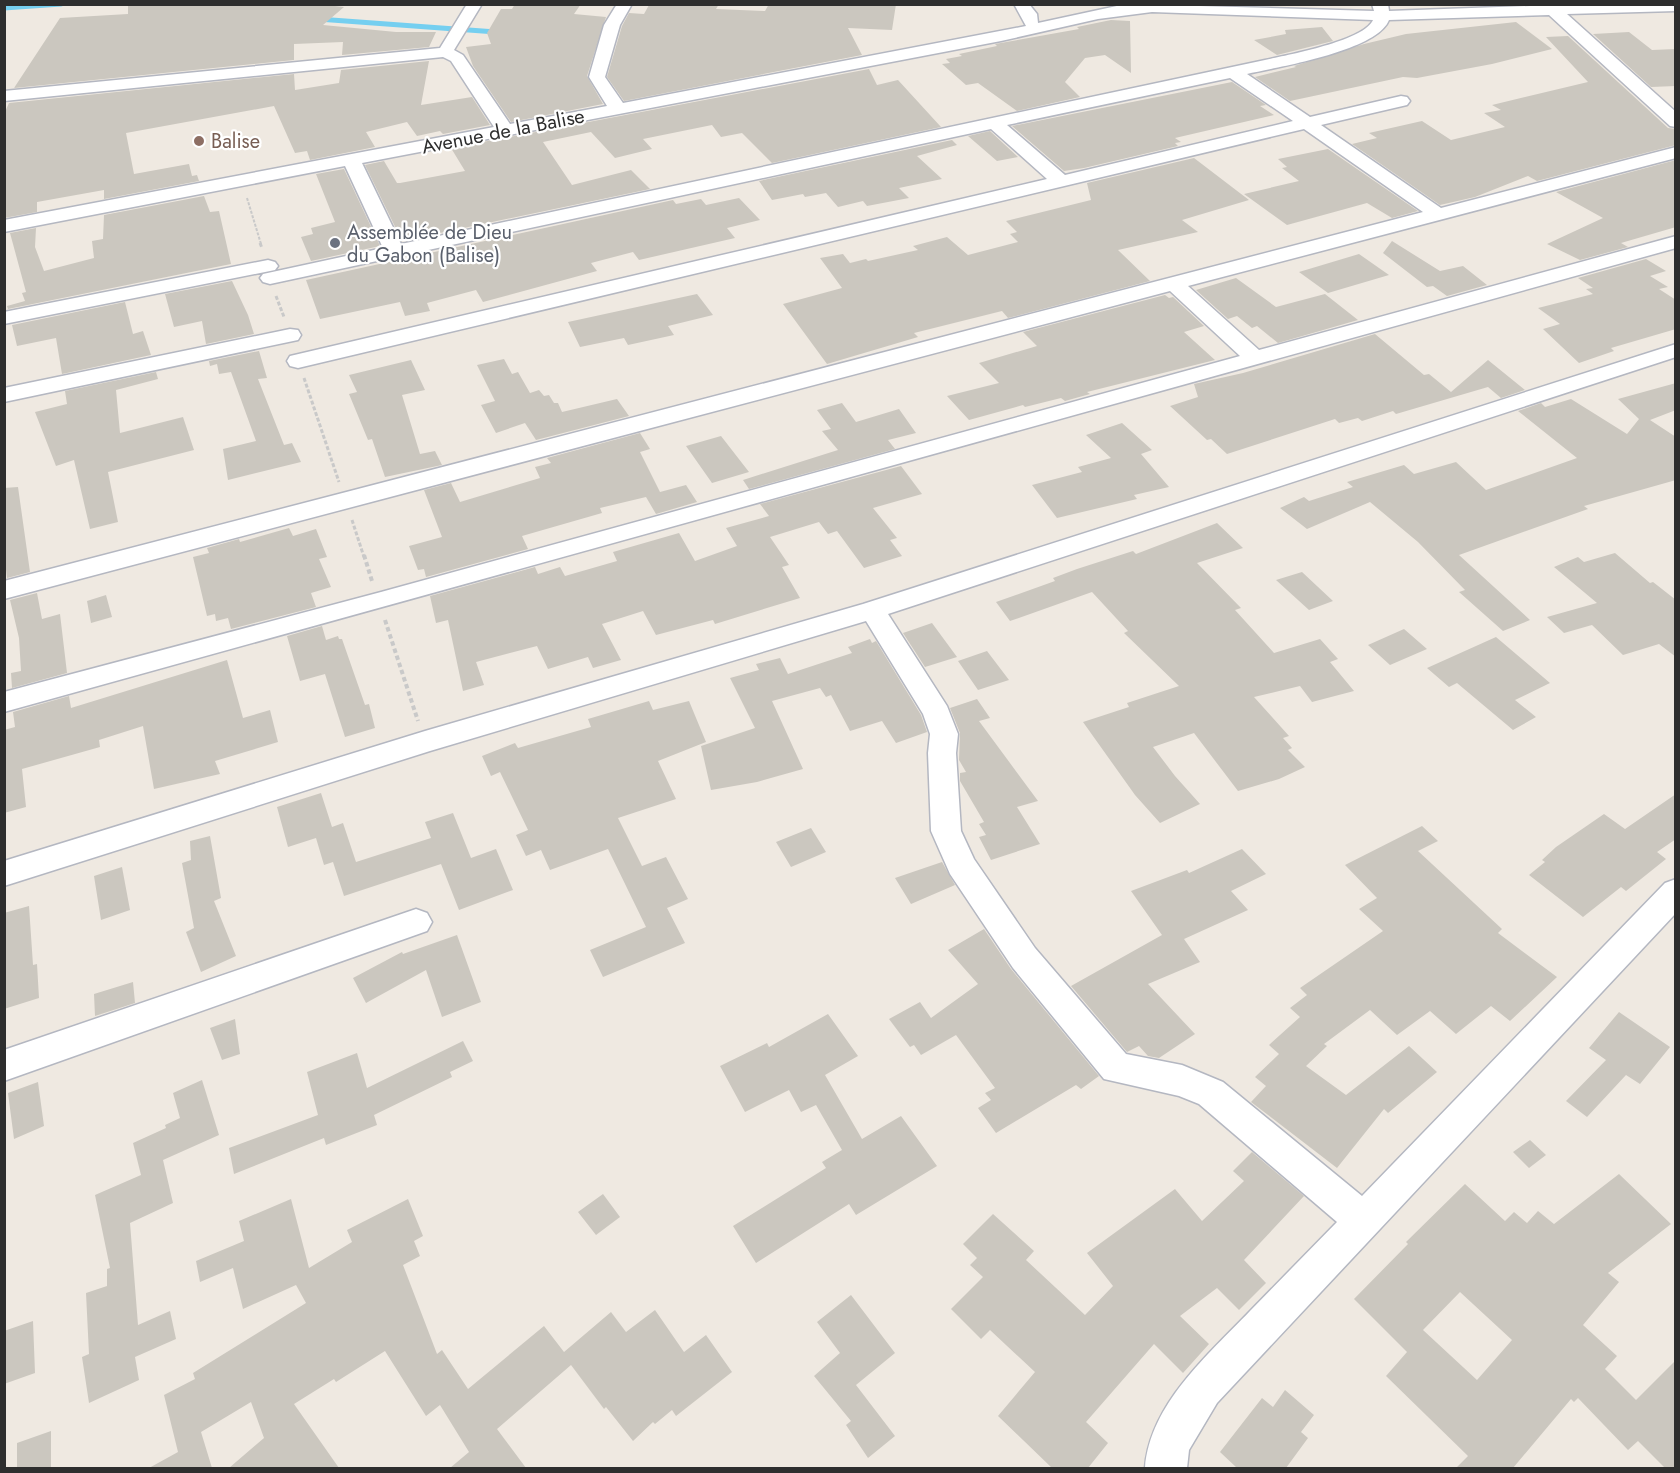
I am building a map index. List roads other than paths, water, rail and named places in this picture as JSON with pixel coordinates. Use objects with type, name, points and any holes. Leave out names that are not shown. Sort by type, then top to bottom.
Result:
[{"type":"street","points":[[445,52],[475,4]]},
{"type":"street","points":[[618,109],[597,77],[612,26],[625,4]]},
{"type":"street","points":[[1021,4],[1029,14],[1030,22]]},
{"type":"street","points":[[1075,19],[1083,9],[1083,4]]},
{"type":"street","points":[[1094,4],[1264,14],[1381,10],[1555,12],[1676,6]]},
{"type":"street","points":[[1001,36],[1144,6]]},
{"type":"street","points":[[1001,36],[1050,9]]},
{"type":"street","points":[[4,318],[269,272],[395,253],[1233,72],[1326,49],[1372,32],[1378,27],[1381,10]]},
{"type":"street","points":[[1555,12],[1676,122]]},
{"type":"street","name":"Avenue de la Balise","points":[[4,226],[1001,36]]},
{"type":"street","points":[[4,96],[445,52],[457,58],[505,130]]},
{"type":"street","points":[[1233,72],[1438,213]]},
{"type":"street","points":[[298,361],[1401,101]]},
{"type":"street","points":[[994,123],[1062,182]]},
{"type":"street","points":[[4,590],[1676,152]]},
{"type":"street","points":[[351,160],[395,253]]},
{"type":"street","points":[[4,702],[1676,242]]},
{"type":"street","points":[[1173,283],[1256,359]]},
{"type":"street","points":[[4,395],[290,334]]},
{"type":"street","points":[[4,874],[425,742],[872,610],[1676,350]]},
{"type":"street","points":[[872,610],[937,713],[944,734],[942,753],[946,831],[961,865],[1024,958],[1116,1068],[1182,1081],[1211,1093],[1364,1221]]},
{"type":"street","points":[[1160,1460],[1203,1389],[1676,892]]},
{"type":"street","points":[[4,1066],[416,922]]},
{"type":"waterway","points":[[4,8],[61,4]]},
{"type":"waterway","points":[[318,19],[496,32]]},
{"type":"place","name":"Balise","points":[[199,141]]},
{"type":"place","name":"Assemblée de Dieu du Gabon (Balise)","points":[[335,243]]}]
